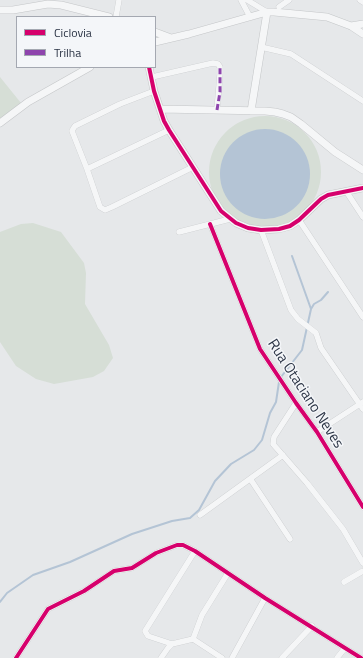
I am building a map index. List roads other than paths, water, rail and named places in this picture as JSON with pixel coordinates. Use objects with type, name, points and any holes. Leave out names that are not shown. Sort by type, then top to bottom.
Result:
[{"type":"street","points":[[116,16],[119,0]]},
{"type":"street","points":[[241,0],[250,17]]},
{"type":"street","points":[[247,0],[267,12]]},
{"type":"street","points":[[279,9],[280,0]]},
{"type":"street","points":[[279,9],[289,0]]},
{"type":"street","points":[[0,10],[13,10],[48,4],[61,5],[86,13],[102,16]]},
{"type":"street","points":[[156,42],[279,9],[327,17],[351,26],[363,34]]},
{"type":"street","points":[[251,111],[267,12]]},
{"type":"street","points":[[351,26],[363,24]]},
{"type":"street","points":[[156,32],[171,38]]},
{"type":"street","points":[[261,47],[284,52],[296,57],[363,101]]},
{"type":"street","points":[[152,77],[213,63],[218,64],[220,74],[217,110]]},
{"type":"street","points":[[0,123],[28,102],[88,68]]},
{"type":"street","points":[[149,68],[154,91],[169,130],[219,207],[230,219],[248,228],[261,230],[279,229],[290,226],[299,220],[321,199],[328,195],[363,188]]},
{"type":"street","points":[[154,91],[120,104],[74,127],[72,132],[100,207],[105,210],[108,209],[193,167]]},
{"type":"street","points":[[160,109],[275,112],[291,117],[340,155],[363,170]]},
{"type":"street","points":[[87,169],[169,130]]},
{"type":"street","points":[[346,191],[363,217]]},
{"type":"street","points":[[179,232],[230,219]]},
{"type":"street","points":[[299,220],[363,317]]},
{"type":"street","name":"Rua Otaciano Neves","points":[[210,224],[257,342],[269,364],[361,498],[363,507]]},
{"type":"street","points":[[261,230],[289,306],[298,319],[316,333],[321,348],[362,405],[317,432]]},
{"type":"street","points":[[296,403],[272,440],[273,444],[343,529],[363,563]]},
{"type":"street","points":[[200,515],[251,480],[283,455]]},
{"type":"street","points":[[251,480],[290,539]]},
{"type":"street","points":[[16,658],[44,614],[50,608],[90,587],[114,570],[132,568],[170,546],[183,545],[195,551],[265,598],[361,658]]},
{"type":"street","points":[[195,551],[145,631],[145,634],[172,644],[193,639],[222,658]]},
{"type":"street","points":[[344,582],[363,571]]},
{"type":"street","points":[[193,639],[202,615],[228,573]]},
{"type":"street","points":[[232,658],[265,598]]},
{"type":"street","points":[[282,658],[312,626]]},
{"type":"street","points":[[161,658],[172,644]]},
{"type":"street","points":[[338,658],[345,648]]},
{"type":"water","points":[[265,129],[282,132],[297,142],[307,157],[310,174],[307,191],[297,206],[282,216],[265,219],[248,216],[233,206],[223,191],[220,174],[223,157],[233,142],[248,132]]},
{"type":"waterway","points":[[281,377],[302,350],[311,309],[292,256]]},
{"type":"waterway","points":[[311,309],[314,304],[321,300],[328,292]]},
{"type":"waterway","points":[[0,602],[7,593],[33,575],[70,562],[132,534],[172,521],[190,518],[199,510],[215,481],[231,464],[254,450],[262,440],[270,413],[276,402],[279,382]]}]
